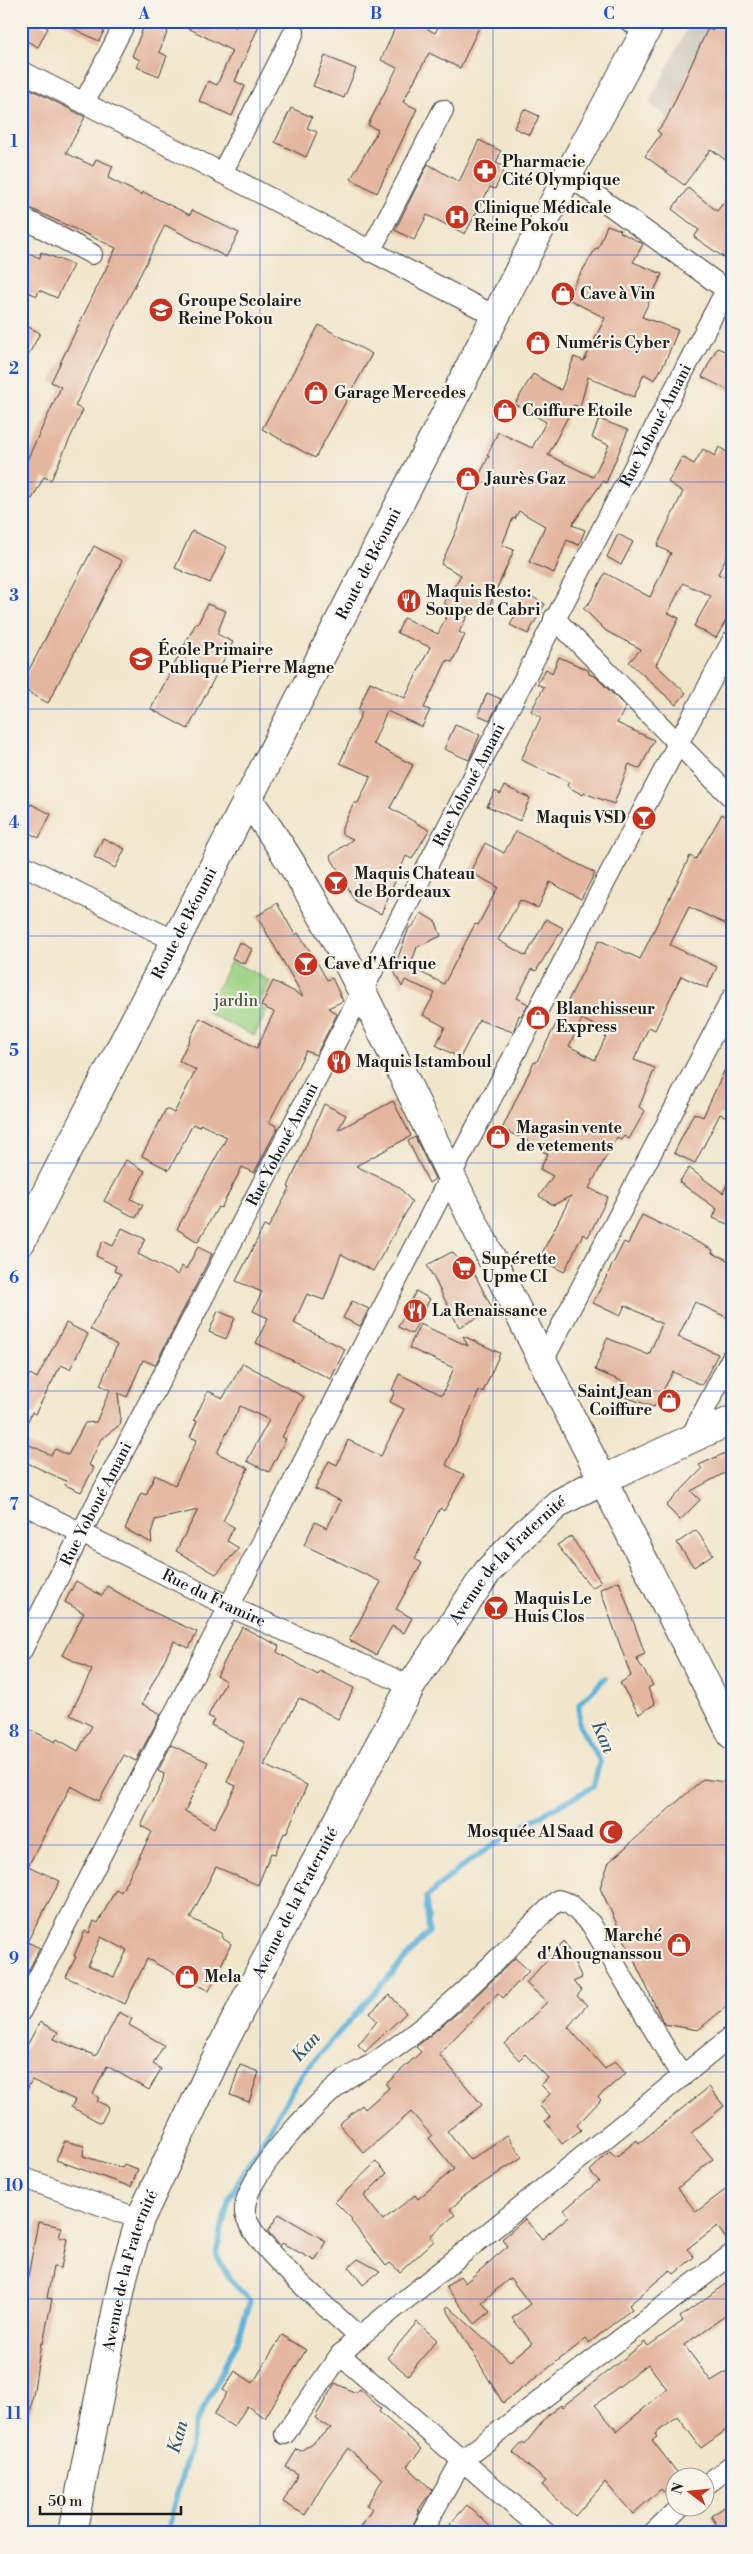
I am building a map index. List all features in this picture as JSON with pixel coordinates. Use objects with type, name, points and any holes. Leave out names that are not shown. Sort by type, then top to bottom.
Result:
[{"type":"street","points":[[84,103],[126,21]]},
{"type":"street","name":"Route de Béoumi","points":[[21,1242],[177,942],[247,798],[497,317],[642,24]]},
{"type":"street","points":[[222,173],[294,32]]},
{"type":"street","points":[[21,71],[222,173],[497,317]]},
{"type":"street","points":[[370,252],[443,110]]},
{"type":"street","points":[[568,175],[729,292]]},
{"type":"street","points":[[21,217],[92,254]]},
{"type":"street","name":"Rue Yoboué Amani","points":[[21,1652],[80,1533],[554,618],[729,292]]},
{"type":"street","points":[[554,618],[732,798]]},
{"type":"street","points":[[21,2012],[450,1175],[732,641]]},
{"type":"street","points":[[247,798],[278,840],[362,990],[450,1175],[731,1733]]},
{"type":"street","points":[[21,864],[177,942]]},
{"type":"street","points":[[543,1360],[732,998]]},
{"type":"street","points":[[689,1440],[732,1357]]},
{"type":"street","name":"Avenue de la Fraternité","points":[[72,2533],[124,2273],[140,2219],[230,2030],[313,1867],[411,1686],[488,1571],[524,1534],[559,1503],[604,1479],[732,1420]]},
{"type":"street","name":"Rue du Framire","points":[[21,1504],[228,1606],[411,1686]]},
{"type":"street","points":[[359,2336],[257,2237],[248,2224],[245,2211],[249,2189],[288,2134],[319,2103],[345,2079],[396,2048],[444,2008],[558,1900],[570,1904],[591,1924],[682,2077]]},
{"type":"street","points":[[285,2434],[340,2355],[359,2336],[732,2036]]},
{"type":"street","points":[[21,2177],[140,2219]]},
{"type":"street","points":[[422,2533],[462,2460],[732,2254]]},
{"type":"street","points":[[340,2355],[546,2533]]},
{"type":"street","points":[[716,2477],[732,2465]]},
{"type":"street","points":[[653,2533],[671,2516]]},
{"type":"shaded area","points":[[691,21],[732,21],[732,169],[649,103]]},
{"type":"green space","name":"jardin","points":[[231,961],[270,981],[258,1006],[267,1011],[254,1036],[206,1012]]},
{"type":"building","points":[[21,21],[35,21],[48,28],[38,47],[21,38]]},
{"type":"building","points":[[58,21],[109,21],[99,41]]},
{"type":"building","points":[[146,21],[172,21],[159,52],[167,56],[159,76],[137,67],[140,60],[132,56]]},
{"type":"building","points":[[175,21],[223,21],[236,27],[239,21],[261,21],[235,81],[245,86],[232,116],[199,101],[208,81],[217,85],[232,51]]},
{"type":"building","points":[[398,21],[413,21],[435,33],[441,21],[482,21],[460,68],[429,53],[403,102],[417,109],[377,193],[351,179],[378,130],[368,125],[397,68],[381,60]]},
{"type":"building","points":[[717,21],[732,21],[732,165],[711,149],[684,185],[645,156],[661,134],[657,131],[666,120],[708,28],[712,30]]},
{"type":"building","points":[[325,56],[356,69],[344,98],[313,86]]},
{"type":"building","points":[[21,84],[85,117],[66,153],[93,166],[96,159],[113,166],[108,178],[142,195],[143,192],[190,215],[192,210],[239,233],[226,257],[165,225],[75,406],[83,410],[51,480],[44,477],[32,499],[21,494],[21,473],[61,387],[51,382],[116,248],[21,204]]},
{"type":"building","points":[[291,108],[312,117],[307,128],[317,132],[306,157],[275,142]]},
{"type":"building","points":[[524,109],[539,116],[530,135],[514,128]]},
{"type":"building","points":[[479,140],[501,151],[496,163],[505,167],[495,189],[490,187],[465,234],[427,215],[414,240],[395,230],[428,164],[459,182]]},
{"type":"building","points":[[688,188],[717,211],[732,192],[732,263],[694,237],[699,230],[672,209]]},
{"type":"building","points":[[607,225],[621,230],[620,232],[643,244],[633,262],[662,274],[642,317],[678,330],[666,360],[655,380],[644,374],[634,397],[588,377],[580,407],[574,405],[548,455],[593,477],[609,445],[592,438],[599,419],[628,430],[606,483],[603,481],[572,525],[585,530],[579,545],[567,540],[554,573],[529,562],[545,526],[519,511],[515,519],[513,518],[502,545],[514,550],[486,613],[472,607],[459,632],[465,635],[452,662],[447,660],[424,708],[430,710],[422,727],[387,711],[373,744],[413,765],[390,808],[429,830],[412,859],[406,856],[381,914],[356,902],[330,856],[353,839],[342,834],[342,828],[354,803],[358,803],[371,776],[340,763],[362,712],[358,710],[370,682],[405,698],[430,647],[397,633],[404,618],[438,634],[451,607],[444,603],[461,575],[441,564],[458,527],[467,499],[489,456],[487,456],[498,432],[532,448],[546,422],[515,404],[533,374],[561,390],[574,357],[584,361],[605,318],[566,298],[596,248],[598,249]]},
{"type":"building","points":[[21,250],[40,258],[41,252],[73,265],[57,298],[39,290],[37,296],[21,289]]},
{"type":"building","points":[[21,323],[40,333],[21,369]]},
{"type":"building","points":[[319,325],[372,354],[315,458],[262,429]]},
{"type":"building","points":[[717,348],[732,354],[732,392],[702,377]]},
{"type":"building","points":[[719,447],[732,455],[732,545],[718,574],[732,580],[732,610],[716,638],[694,626],[711,596],[683,583],[668,613],[679,618],[656,665],[686,693],[676,705],[629,662],[641,649],[606,631],[583,608],[590,602],[605,573],[650,597],[671,553],[657,546],[683,492],[668,482],[682,457],[694,464],[703,449],[715,456]]},
{"type":"building","points":[[192,531],[227,547],[210,583],[175,568]]},
{"type":"building","points":[[618,534],[633,542],[621,565],[607,557]]},
{"type":"building","points":[[94,546],[122,561],[48,703],[21,688],[21,685]]},
{"type":"building","points":[[527,594],[545,604],[528,634],[510,625]]},
{"type":"building","points":[[207,604],[226,611],[217,634],[233,642],[188,729],[151,709]]},
{"type":"building","points":[[559,657],[588,670],[589,674],[596,677],[626,707],[617,723],[654,740],[640,769],[629,764],[614,804],[584,793],[583,795],[567,786],[569,782],[521,760],[541,717],[531,711],[544,687],[537,684],[546,669],[552,673]]},
{"type":"building","points":[[487,693],[501,699],[490,720],[478,715]]},
{"type":"building","points":[[455,725],[480,735],[469,760],[444,749]]},
{"type":"building","points":[[504,786],[530,798],[520,821],[487,806],[495,791],[501,794]]},
{"type":"building","points":[[31,804],[51,814],[39,838],[21,829],[21,824]]},
{"type":"building","points":[[722,814],[732,820],[732,828],[726,839],[732,842],[732,927],[689,907],[670,945],[717,967],[707,988],[681,976],[655,1030],[649,1027],[634,1060],[655,1068],[639,1107],[645,1111],[629,1139],[624,1136],[621,1140],[617,1137],[589,1188],[608,1197],[588,1237],[583,1234],[564,1272],[539,1259],[571,1196],[553,1205],[539,1196],[553,1176],[540,1169],[548,1154],[542,1151],[543,1148],[502,1129],[534,1062],[536,1063],[599,940],[640,959],[690,856],[696,859]],"holes":[[[582,1019],[608,1032],[595,1060],[569,1046]]]},
{"type":"building","points":[[516,831],[595,873],[581,899],[550,882],[538,908],[520,900],[498,940],[526,956],[546,919],[563,928],[536,971],[532,969],[517,998],[528,1004],[521,1016],[519,1015],[513,1032],[479,1020],[460,1058],[436,1045],[445,1027],[423,1015],[435,993],[405,980],[402,987],[390,963],[393,958],[397,960],[409,928],[413,926],[421,913],[436,922],[441,936],[417,947],[410,967],[444,984],[475,924],[478,925],[498,887],[470,872],[485,843],[504,853]]},
{"type":"building","points":[[103,838],[125,849],[115,868],[94,857]]},
{"type":"building","points":[[277,903],[295,935],[298,933],[327,980],[332,978],[343,1001],[328,1008],[337,1014],[316,1055],[306,1051],[269,1122],[278,1127],[254,1173],[242,1167],[221,1208],[218,1207],[198,1242],[177,1229],[227,1137],[200,1124],[199,1127],[193,1124],[169,1170],[142,1156],[166,1109],[174,1113],[196,1070],[179,1061],[200,1018],[257,1048],[274,1012],[261,1006],[273,981],[303,996],[257,916]]},
{"type":"building","points":[[239,942],[252,949],[245,964],[232,958]]},
{"type":"building","points":[[732,1054],[732,1119],[720,1114],[695,1163],[674,1153],[694,1113],[703,1117]]},
{"type":"building","points":[[393,1101],[411,1136],[356,1166],[399,1187],[412,1202],[373,1271],[341,1254],[324,1300],[307,1294],[294,1323],[345,1349],[331,1379],[256,1343],[268,1318],[253,1311],[262,1292],[236,1281],[264,1226],[268,1228],[290,1188],[288,1187],[324,1104],[346,1115],[338,1130]]},
{"type":"building","points":[[415,1137],[435,1179],[429,1183],[408,1141]]},
{"type":"building","points":[[126,1160],[145,1171],[131,1199],[143,1205],[136,1218],[104,1201]]},
{"type":"building","points":[[689,1168],[723,1193],[732,1174],[732,1226],[713,1218],[717,1209],[679,1182]]},
{"type":"building","points":[[642,1215],[713,1250],[712,1253],[732,1262],[732,1320],[695,1302],[678,1337],[718,1354],[702,1385],[673,1372],[654,1407],[622,1396],[628,1384],[595,1370],[607,1338],[649,1355],[662,1324],[625,1305],[620,1316],[593,1303],[624,1242],[628,1244]]},
{"type":"building","points":[[122,1228],[145,1239],[138,1254],[178,1275],[182,1266],[186,1269],[198,1247],[212,1254],[155,1365],[143,1360],[127,1397],[118,1393],[121,1424],[101,1439],[89,1465],[94,1468],[81,1492],[65,1485],[66,1481],[21,1460],[21,1441],[51,1455],[55,1449],[68,1455],[85,1423],[96,1422],[110,1390],[100,1385],[117,1345],[90,1329],[121,1274],[114,1271],[116,1266],[96,1256],[103,1241],[113,1246]]},
{"type":"building","points":[[452,1252],[463,1264],[468,1261],[493,1310],[459,1327],[427,1265]]},
{"type":"building","points":[[416,1291],[430,1299],[412,1334],[398,1327]]},
{"type":"building","points":[[352,1301],[369,1309],[360,1326],[343,1318]]},
{"type":"building","points":[[218,1311],[235,1318],[226,1339],[209,1332]]},
{"type":"building","points":[[66,1323],[88,1334],[70,1369],[61,1365],[35,1414],[32,1412],[21,1436],[21,1390],[30,1374],[37,1378]]},
{"type":"building","points":[[420,1324],[468,1346],[463,1336],[500,1353],[483,1392],[479,1391],[446,1465],[464,1475],[444,1511],[440,1508],[415,1559],[422,1563],[396,1609],[412,1618],[404,1633],[392,1626],[376,1655],[349,1640],[381,1582],[304,1545],[315,1522],[327,1528],[341,1501],[315,1489],[329,1461],[337,1465],[348,1440],[381,1456],[404,1409],[390,1402],[395,1391],[392,1390],[399,1374],[442,1395],[454,1368],[409,1348]]},
{"type":"building","points":[[243,1363],[304,1397],[282,1437],[286,1439],[269,1472],[247,1461],[269,1420],[240,1406],[217,1453],[248,1468],[223,1521],[234,1527],[227,1541],[239,1548],[216,1574],[176,1551],[198,1510],[155,1520],[151,1534],[152,1543],[125,1529],[141,1493],[146,1495],[155,1475],[175,1485],[197,1440],[190,1437],[197,1421],[194,1420],[208,1391],[223,1398]]},
{"type":"building","points":[[732,1450],[732,1469],[691,1491],[700,1500],[680,1520],[666,1506],[702,1469],[699,1465]]},
{"type":"building","points":[[696,1530],[713,1554],[694,1567],[677,1543]]},
{"type":"building","points":[[571,1536],[601,1582],[592,1588],[557,1545]]},
{"type":"building","points":[[76,1581],[102,1596],[107,1586],[144,1608],[197,1632],[189,1648],[174,1641],[142,1704],[161,1714],[136,1761],[124,1755],[99,1801],[71,1786],[28,1866],[60,1881],[27,1942],[40,1948],[21,1985],[21,1725],[55,1742],[57,1739],[78,1751],[92,1726],[70,1715],[92,1670],[62,1655],[84,1613],[65,1602]]},
{"type":"building","points":[[619,1581],[645,1654],[636,1658],[653,1685],[648,1688],[655,1704],[639,1714],[620,1683],[631,1676],[600,1589]]},
{"type":"building","points":[[242,1627],[279,1646],[277,1652],[318,1675],[320,1671],[354,1688],[338,1719],[299,1698],[264,1765],[307,1785],[286,1834],[284,1833],[275,1854],[271,1853],[258,1885],[216,1867],[190,1918],[223,1934],[221,1937],[231,1944],[209,1991],[147,1959],[125,2004],[66,1977],[76,1957],[74,1956],[85,1931],[89,1933],[94,1921],[98,1923],[116,1889],[121,1892],[152,1832],[141,1826],[162,1783],[164,1774],[158,1771],[171,1745],[208,1762],[185,1811],[214,1828],[236,1786],[227,1782],[244,1742],[211,1725],[214,1719],[208,1716],[226,1681],[217,1676]],"holes":[[[101,1937],[127,1950],[114,1977],[88,1965]]]},
{"type":"building","name":"Marché d'Ahougnanssou","points":[[703,1779],[732,1783],[732,2002],[698,2030],[664,2024],[600,1888],[609,1862]]},
{"type":"building","points":[[564,1941],[582,1978],[573,1982],[582,1990],[577,1996],[587,2005],[568,2027],[605,2069],[615,2061],[626,2073],[598,2097],[601,2100],[577,2125],[581,2130],[562,2144],[545,2121],[550,2117],[539,2105],[550,2094],[541,2085],[548,2078],[525,2054],[519,2060],[505,2044],[547,2002],[526,1983]]},
{"type":"building","points":[[515,1958],[529,1971],[503,1998],[498,1993],[439,2054],[482,2105],[447,2131],[470,2160],[507,2135],[522,2157],[461,2198],[450,2209],[455,2215],[430,2236],[434,2241],[400,2272],[390,2263],[386,2266],[351,2221],[352,2219],[335,2202],[376,2162],[387,2173],[364,2196],[383,2220],[415,2195],[418,2199],[454,2169],[429,2138],[432,2136],[411,2112],[364,2153],[339,2124],[362,2105],[365,2109],[389,2088],[386,2084],[421,2052],[416,2047],[466,2006]]},
{"type":"building","points":[[390,1995],[406,2013],[365,2052],[358,2045],[377,2021],[370,2013]]},
{"type":"building","points":[[119,2012],[132,2019],[129,2025],[164,2045],[153,2064],[161,2069],[149,2090],[107,2066],[93,2094],[99,2098],[97,2101],[109,2107],[101,2123],[71,2107],[75,2100],[32,2080],[21,2100],[21,2056],[40,2022],[58,2032],[54,2039],[96,2056]]},
{"type":"building","points":[[240,2065],[259,2072],[249,2102],[230,2095]]},
{"type":"building","points":[[709,2087],[724,2106],[691,2133],[713,2159],[678,2188],[696,2212],[732,2185],[732,2242],[729,2243],[717,2226],[687,2249],[694,2257],[674,2274],[670,2270],[629,2305],[632,2309],[589,2343],[586,2339],[503,2403],[446,2308],[448,2306],[510,2361],[532,2343],[512,2318],[530,2304],[510,2278],[482,2302],[490,2312],[475,2324],[446,2287],[460,2276],[465,2283],[508,2246],[502,2239],[525,2219],[542,2239],[569,2216],[564,2210],[599,2181],[590,2171],[610,2151],[616,2157],[637,2140],[639,2143]]},
{"type":"building","points":[[65,2141],[84,2146],[83,2156],[122,2168],[124,2164],[138,2169],[131,2187],[56,2160]]},
{"type":"building","points":[[279,2214],[326,2241],[315,2261],[282,2243],[280,2246],[270,2234],[268,2231]]},
{"type":"building","points":[[38,2222],[62,2227],[59,2237],[67,2239],[61,2268],[53,2267],[47,2298],[52,2299],[43,2343],[41,2343],[30,2416],[21,2415],[21,2315]]},
{"type":"building","points":[[358,2259],[380,2271],[363,2285],[349,2267]]},
{"type":"building","points":[[732,2279],[732,2311],[684,2345],[711,2381],[732,2368],[732,2426],[701,2448],[678,2417],[655,2434],[657,2437],[652,2440],[672,2466],[666,2466],[666,2490],[663,2492],[661,2489],[633,2514],[605,2482],[575,2516],[542,2485],[546,2481],[513,2453],[523,2442],[525,2444],[548,2415],[561,2405],[562,2407],[645,2342],[648,2346],[683,2321],[680,2317]],"holes":[[[648,2364],[667,2389],[617,2431],[595,2405]]]},
{"type":"building","points":[[417,2322],[437,2340],[408,2375],[387,2358]]},
{"type":"building","points":[[282,2335],[306,2350],[265,2418],[247,2406],[234,2427],[214,2415],[227,2393],[223,2390],[235,2371],[253,2383]]},
{"type":"building","points":[[335,2383],[356,2393],[360,2389],[381,2409],[379,2412],[422,2449],[407,2466],[432,2490],[418,2511],[420,2511],[409,2533],[392,2525],[388,2533],[358,2533],[372,2509],[366,2506],[383,2479],[348,2448],[325,2480],[305,2515],[283,2502],[298,2474],[286,2467],[297,2449],[301,2451],[331,2428],[315,2418]]},
{"type":"building","points":[[732,2502],[732,2533],[722,2533],[711,2516],[716,2516],[716,2513]]},
{"type":"building","points":[[467,2505],[497,2533],[459,2533],[450,2524]]},
{"type":"waterway","name":"Kan","points":[[169,2533],[169,2523],[196,2424],[237,2341],[250,2301],[229,2278],[216,2254],[229,2198],[302,2074],[429,1932],[426,1898],[463,1866],[505,1837],[593,1787],[600,1761],[579,1725],[579,1704],[605,1678]]},
{"type":"place","name":"Pharmacie Cité Olympique","points":[[485,171]]},
{"type":"place","name":"Clinique Médicale Reine Pokou","points":[[457,217]]},
{"type":"place","name":"Cave à Vin","points":[[563,294]]},
{"type":"place","name":"Groupe Scolaire Reine Pokou","points":[[161,310]]},
{"type":"place","name":"Numéris Cyber","points":[[538,343]]},
{"type":"place","name":"Garage Mercedes","points":[[316,393]]},
{"type":"place","name":"Coiffure Etoile","points":[[505,411]]},
{"type":"place","name":"Jaurès Gaz","points":[[468,479]]},
{"type":"place","name":"Maquis Resto: Soupe de Cabri","points":[[409,601]]},
{"type":"place","name":"École Primaire Publique Pierre Magne","points":[[141,659]]},
{"type":"place","name":"Maquis VSD","points":[[644,818]]},
{"type":"place","name":"Maquis Chateau de Bordeaux","points":[[336,883]]},
{"type":"place","name":"Cave d'Afrique","points":[[306,964]]},
{"type":"place","name":"Blanchisseur Express","points":[[538,1018]]},
{"type":"place","name":"Maquis Istamboul","points":[[339,1062]]},
{"type":"place","name":"Magasin vente de vetements","points":[[498,1137]]},
{"type":"place","name":"Supérette Upme CI","points":[[464,1268]]},
{"type":"place","name":"La Renaissance","points":[[415,1311]]},
{"type":"place","name":"Saint Jean Coiffure","points":[[669,1401]]},
{"type":"place","name":"Maquis Le Huis Clos","points":[[496,1608]]},
{"type":"place","name":"Mosquée Al Saad","points":[[611,1832]]},
{"type":"place","name":"Marché d'Ahougnanssou","points":[[679,1945]]},
{"type":"place","name":"Mela","points":[[187,1977]]}]
